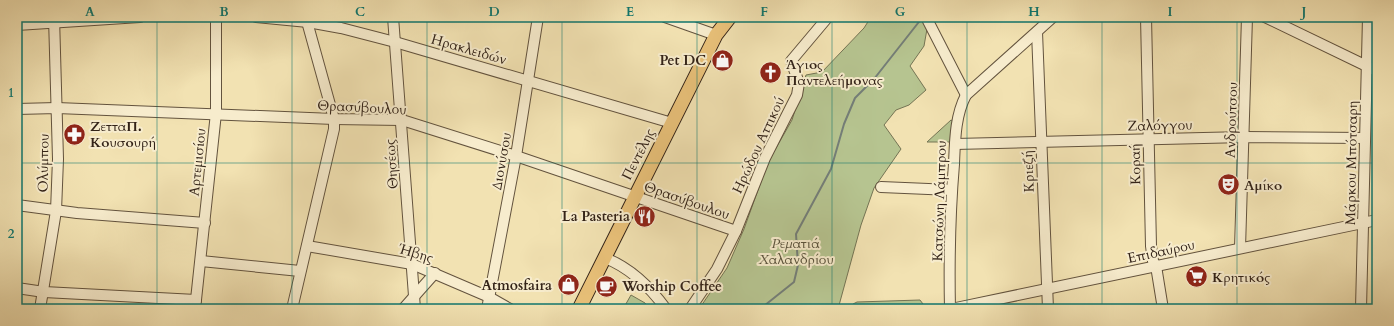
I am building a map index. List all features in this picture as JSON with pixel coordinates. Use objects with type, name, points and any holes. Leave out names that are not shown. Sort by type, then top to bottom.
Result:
[{"type":"main road","name":"Πεντέλης","points":[[579,309],[634,196],[722,24]]},
{"type":"street","points":[[17,26],[54,20],[140,17]]},
{"type":"street","name":"Αρτεμισίου","points":[[196,304],[216,114],[216,17]]},
{"type":"street","name":"Ηρακλειδών","points":[[256,17],[307,19],[395,42],[672,123]]},
{"type":"street","name":"Θησέως","points":[[393,17],[402,120],[415,309]]},
{"type":"street","name":"Διονύσου","points":[[487,309],[488,297],[516,156],[538,17]]},
{"type":"street","points":[[665,17],[722,24]]},
{"type":"street","name":"Ηρώδου Αττικού","points":[[690,309],[717,269],[736,232],[765,158],[797,95],[799,83],[791,61],[828,17]]},
{"type":"street","points":[[927,19],[966,95],[1053,17]]},
{"type":"street","name":"Κοραή","points":[[1146,17],[1151,246],[1163,309]]},
{"type":"street","name":"Ανδρούτσου","points":[[1240,248],[1245,137],[1247,17]]},
{"type":"street","points":[[1265,17],[1377,71]]},
{"type":"street","name":"Μάρκου Μπότσαρη","points":[[1361,309],[1368,17]]},
{"type":"street","points":[[292,309],[300,271],[308,246],[334,129],[334,119],[307,19]]},
{"type":"street","name":"Ολύμπου","points":[[40,309],[44,292],[56,211],[58,159],[54,20]]},
{"type":"street","name":"Κριεζή","points":[[1037,32],[1048,309]]},
{"type":"street","name":"Κατσώνη Λάμπρου","points":[[951,309],[952,190],[955,144],[958,115],[966,95]]},
{"type":"street","name":"Θρασύβουλου","points":[[17,109],[57,108],[334,119],[402,120],[516,156],[736,232]]},
{"type":"street","name":"Ζαλόγγου","points":[[955,144],[1245,137],[1365,138]]},
{"type":"street","points":[[881,187],[952,190]]},
{"type":"street","points":[[17,205],[56,211],[205,223]]},
{"type":"street","name":"Επιδαύρου","points":[[951,309],[1377,220]]},
{"type":"street","name":"Ήβης","points":[[308,246],[412,264],[488,297],[510,309]]},
{"type":"street","points":[[604,258],[622,266],[634,275],[648,287],[666,309]]},
{"type":"street","points":[[201,261],[300,271]]},
{"type":"street","points":[[403,309],[435,273]]},
{"type":"street","points":[[17,288],[44,292],[196,304]]},
{"type":"green space","name":"Ρεματιά Χαλανδρίου","points":[[871,17],[921,17],[927,29],[924,46],[910,66],[926,90],[909,105],[896,110],[884,125],[901,149],[874,188],[861,225],[838,309],[699,309],[727,268],[744,229],[768,162],[792,120],[806,75],[822,72],[864,28]]},
{"type":"green space","points":[[951,120],[953,121],[950,142],[927,142]]},
{"type":"green space","points":[[631,295],[645,303],[650,309],[623,309]]},
{"type":"green space","points":[[920,300],[924,309],[852,309],[853,304],[857,302]]},
{"type":"waterway","points":[[760,309],[794,282],[798,265],[796,234],[831,169],[844,124],[855,98],[874,79],[922,18]]},
{"type":"place","name":"Pet DC","points":[[722,60]]},
{"type":"place","name":"Άγιος Παντελεήμονας","points":[[770,72]]},
{"type":"place","name":"ΖετταΠ. Κουσουρή","points":[[74,134]]},
{"type":"place","name":"Αμίκο","points":[[1229,185]]},
{"type":"place","name":"La Pasteria","points":[[645,216]]},
{"type":"place","name":"Κρητικός","points":[[1196,277]]},
{"type":"place","name":"Atmosfaira","points":[[568,285]]},
{"type":"place","name":"Worship Coffee","points":[[606,286]]}]
